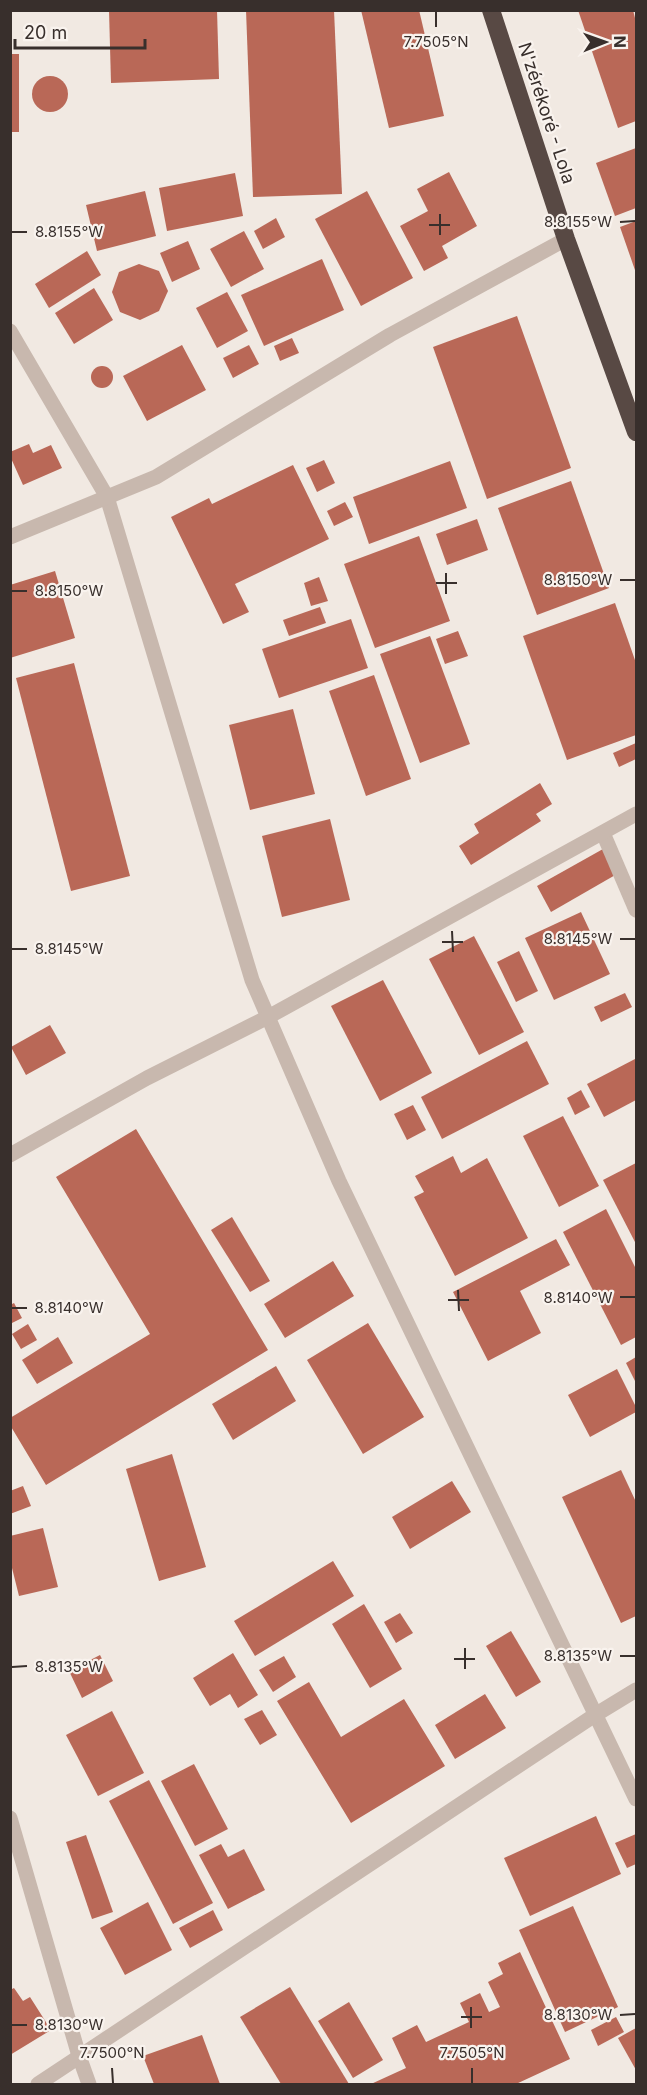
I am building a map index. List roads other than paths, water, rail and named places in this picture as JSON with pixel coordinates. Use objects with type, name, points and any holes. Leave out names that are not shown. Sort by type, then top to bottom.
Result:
[{"type":"highway","name":"N'zérékoré - Lola","points":[[491,10],[566,239],[636,432]]},
{"type":"street","points":[[10,537],[156,477],[390,335],[566,239]]},
{"type":"street","points":[[10,331],[107,497],[252,980],[339,1181],[636,1799]]},
{"type":"street","points":[[10,1155],[147,1078],[268,1017],[636,814]]},
{"type":"street","points":[[603,833],[636,910]]},
{"type":"street","points":[[38,2085],[636,1690]]},
{"type":"street","points":[[10,1818],[89,2085]]}]
